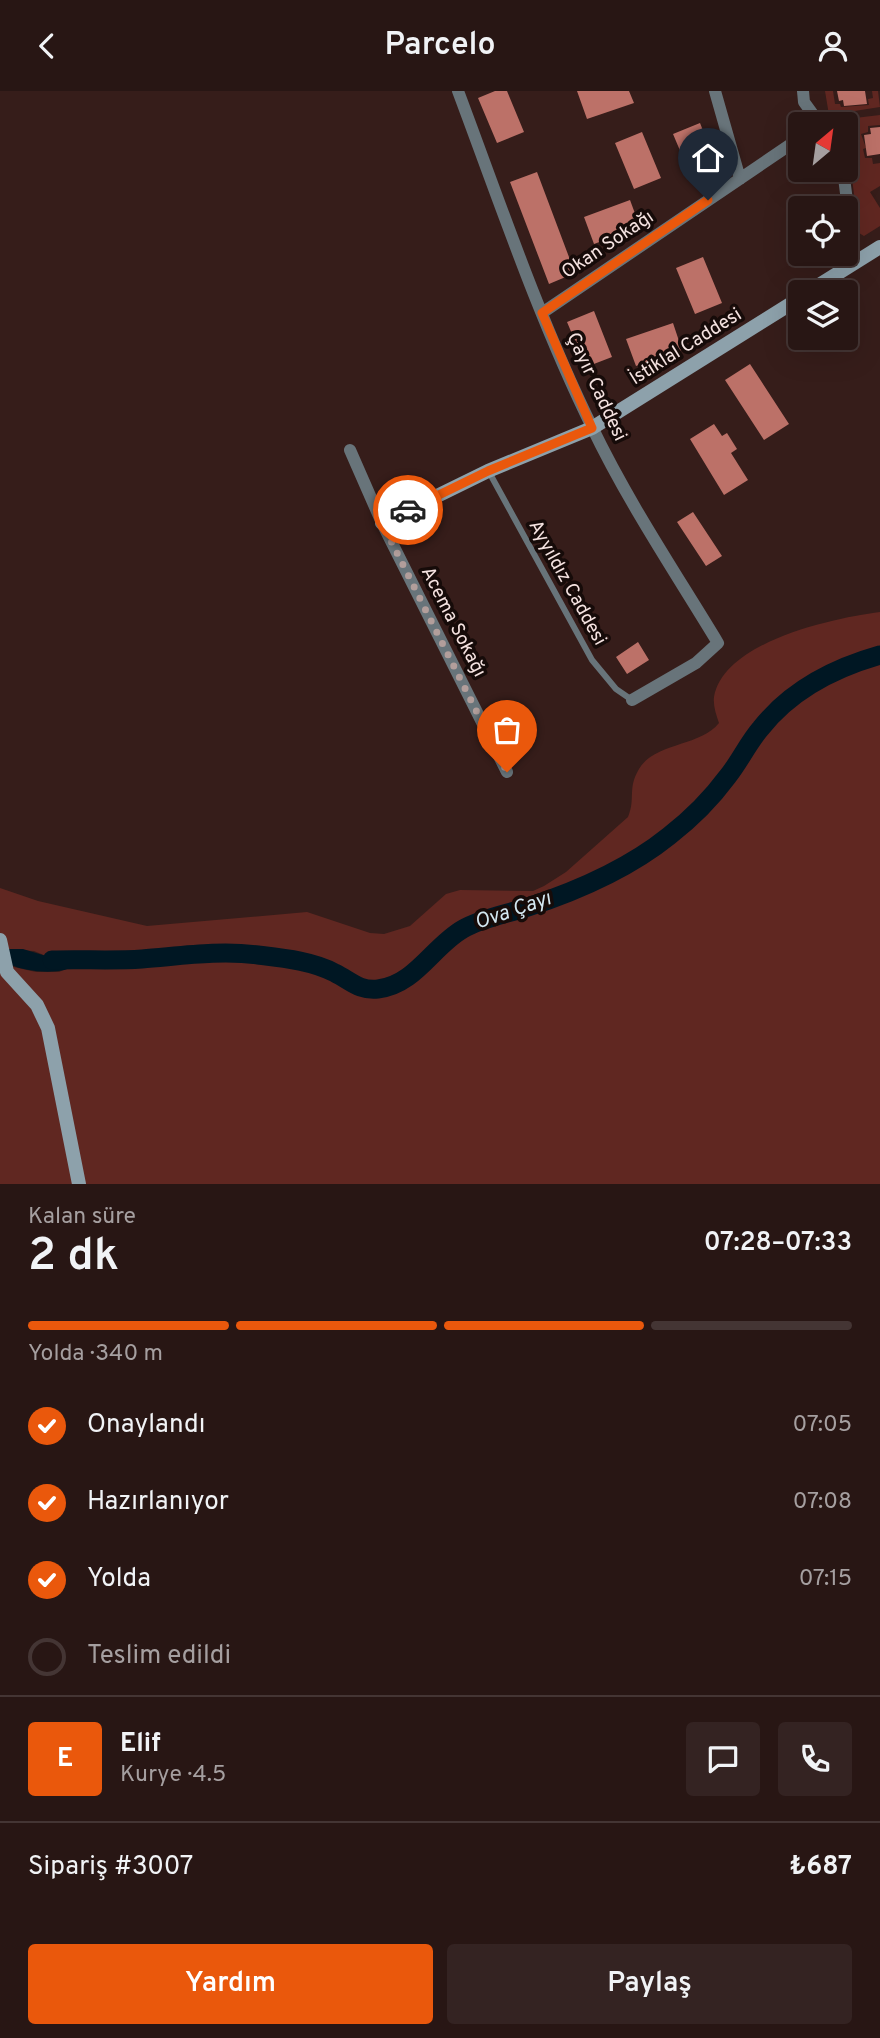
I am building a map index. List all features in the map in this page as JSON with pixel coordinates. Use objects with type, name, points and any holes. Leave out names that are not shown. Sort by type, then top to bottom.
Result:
[{"type":"street","name":"Çayır Caddesi","points":[[458,91],[542,313],[592,428],[618,477],[718,643],[696,663],[632,700]]},
{"type":"street","points":[[715,91],[740,179]]},
{"type":"street","points":[[803,91],[804,102],[811,112]]},
{"type":"street","name":"Okan Sokağı","points":[[542,313],[788,146]]},
{"type":"street","points":[[858,261],[880,247]]},
{"type":"street","points":[[827,280],[850,266]]},
{"type":"street","name":"İstiklal Caddesi","points":[[382,523],[488,471],[592,428],[788,306]]},
{"type":"street","name":"Acema Sokağı","points":[[350,450],[382,523],[507,772]]},
{"type":"street","points":[[1,941],[7,972],[37,1005],[48,1028],[79,1184]]},
{"type":"lane","name":"Ayyıldız Caddesi","points":[[488,471],[592,660],[616,689],[632,700]]},
{"type":"shaded area","points":[[825,91],[833,91],[835,104],[840,104],[841,107],[869,105],[868,99],[873,98],[872,91],[878,91],[880,107],[828,112]]},
{"type":"shaded area","points":[[880,115],[880,125],[868,126],[868,132],[861,134],[866,148],[863,149],[865,158],[872,158],[873,164],[880,163],[880,186],[870,192],[880,208],[880,226],[864,236],[859,233],[858,196],[854,196],[852,182],[858,182],[858,118]]},
{"type":"shaded area","points":[[880,612],[880,1184],[0,1184],[0,964],[36,972],[59,972],[77,964],[80,951],[46,956],[34,951],[0,949],[0,888],[38,901],[147,926],[307,912],[370,933],[384,934],[410,926],[446,894],[460,890],[533,891],[566,872],[628,817],[633,782],[646,760],[666,749],[701,737],[719,723],[714,697],[722,678],[738,661],[759,647],[810,627]]},
{"type":"water","points":[[0,949],[23,949],[46,956],[66,951],[82,953],[78,963],[71,968],[45,972],[11,965]]},
{"type":"building","points":[[495,91],[507,91],[524,132],[497,143],[478,98]]},
{"type":"building","points":[[577,91],[629,91],[634,103],[587,119]]},
{"type":"building","points":[[837,91],[865,91],[867,104],[844,106],[843,100],[839,101]]},
{"type":"building","points":[[700,123],[718,168],[692,179],[673,134]]},
{"type":"building","points":[[880,127],[880,154],[867,156],[864,135],[871,134],[870,128]]},
{"type":"building","points":[[642,132],[661,178],[634,189],[615,143]]},
{"type":"building","points":[[537,172],[575,273],[549,284],[510,182]]},
{"type":"building","points":[[630,200],[640,227],[594,244],[584,217]]},
{"type":"building","points":[[703,257],[722,303],[695,314],[676,268]]},
{"type":"building","points":[[594,311],[612,357],[586,367],[567,322]]},
{"type":"building","points":[[673,323],[682,350],[636,366],[626,339]]},
{"type":"building","points":[[750,364],[789,424],[764,440],[725,380]]},
{"type":"building","points":[[714,424],[722,436],[727,433],[737,449],[731,453],[748,480],[724,495],[690,439]]},
{"type":"building","points":[[693,512],[722,556],[706,566],[677,522]]},
{"type":"building","points":[[638,642],[649,660],[627,674],[616,657]]},
{"type":"waterway","name":"Ova Çayı","points":[[52,960],[131,960],[200,954],[243,954],[308,963],[366,988],[391,986],[413,973],[463,929],[565,894],[637,859],[685,823],[708,801],[756,734],[786,702],[814,682],[880,655]]},
{"type":"way so far","points":[[408,510],[382,523],[507,772]]},
{"type":"route","points":[[408,510],[488,471],[592,428],[542,313],[708,200]]}]
